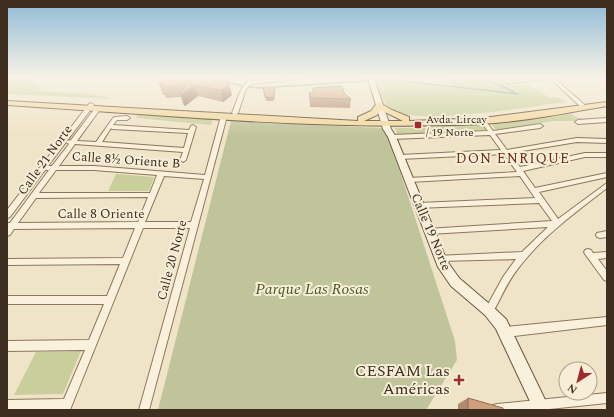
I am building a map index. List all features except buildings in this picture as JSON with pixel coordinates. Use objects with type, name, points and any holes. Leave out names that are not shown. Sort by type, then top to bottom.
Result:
[{"type":"main road","points":[[7,99],[93,107],[224,116],[385,122],[483,121],[582,106],[607,100]]},
{"type":"main road","points":[[7,103],[361,119],[385,122],[406,119],[480,117],[607,104]]},
{"type":"main road","points":[[361,119],[374,113],[380,105],[389,112],[406,119]]},
{"type":"street","points":[[235,113],[241,97]]},
{"type":"street","name":"Calle 19 Norte","points":[[377,97],[385,122],[439,258],[455,282],[489,311],[505,332],[540,407]]},
{"type":"street","points":[[573,97],[582,106]]},
{"type":"street","name":"Calle 21 Norte","points":[[7,215],[79,119],[93,107]]},
{"type":"street","name":"Calle 21 Norte","points":[[8,228],[34,196],[73,143],[89,120],[93,107]]},
{"type":"street","name":"Calle 20 Norte","points":[[144,410],[224,116]]},
{"type":"street","points":[[98,144],[112,127],[117,118],[127,118]]},
{"type":"street","points":[[79,119],[89,120]]},
{"type":"street","points":[[578,122],[607,120]]},
{"type":"street","points":[[483,121],[558,224]]},
{"type":"street","points":[[392,137],[491,133],[540,126]]},
{"type":"street","points":[[112,127],[192,129],[184,160]]},
{"type":"street","points":[[400,157],[505,152],[574,140],[607,141]]},
{"type":"street","points":[[62,142],[186,150]]},
{"type":"street","points":[[409,180],[520,172],[585,155],[607,155]]},
{"type":"street","name":"Calle 8½ Oriente B","points":[[43,168],[94,168],[207,178]]},
{"type":"street","points":[[7,405],[66,407],[161,174]]},
{"type":"street","points":[[533,191],[607,175]]},
{"type":"street","points":[[489,311],[512,269],[524,255],[558,224],[607,185]]},
{"type":"street","points":[[34,196],[152,195]]},
{"type":"street","points":[[419,206],[540,200]]},
{"type":"street","points":[[429,231],[558,224]]},
{"type":"street","name":"Calle 8 Oriente","points":[[8,228],[194,225]]},
{"type":"street","points":[[607,255],[590,254],[607,277]]},
{"type":"street","points":[[439,258],[524,255]]},
{"type":"street","points":[[7,262],[125,261]]},
{"type":"street","points":[[7,300],[110,300]]},
{"type":"street","points":[[505,332],[607,321]]},
{"type":"street","points":[[7,346],[91,345]]},
{"type":"street","points":[[497,409],[540,407],[607,398]]},
{"type":"green space","points":[[81,97],[107,97],[114,99]]},
{"type":"green space","points":[[382,97],[554,97],[560,98],[566,102],[474,114],[422,116],[402,114],[390,109]]},
{"type":"green space","points":[[570,113],[576,117],[590,121],[553,121],[496,130],[490,122]]},
{"type":"green space","points":[[138,114],[213,119],[211,125],[136,118]]},
{"type":"green space","name":"Parque Las Rosas","points":[[231,121],[382,128],[387,131],[455,341],[457,360],[426,410],[158,410]]},
{"type":"green space","points":[[481,123],[487,130],[397,135],[395,128],[426,128]]},
{"type":"green space","points":[[116,174],[154,177],[149,191],[108,191]]},
{"type":"green space","points":[[81,351],[63,394],[14,395],[36,352]]},
{"type":"place","name":"Avda. Lircay / 19 Norte","points":[[418,125]]},
{"type":"place","name":"CESFAM Las Américas","points":[[459,380]]},
{"type":"district","name":"DON ENRIQUE","points":[[513,158]]}]
